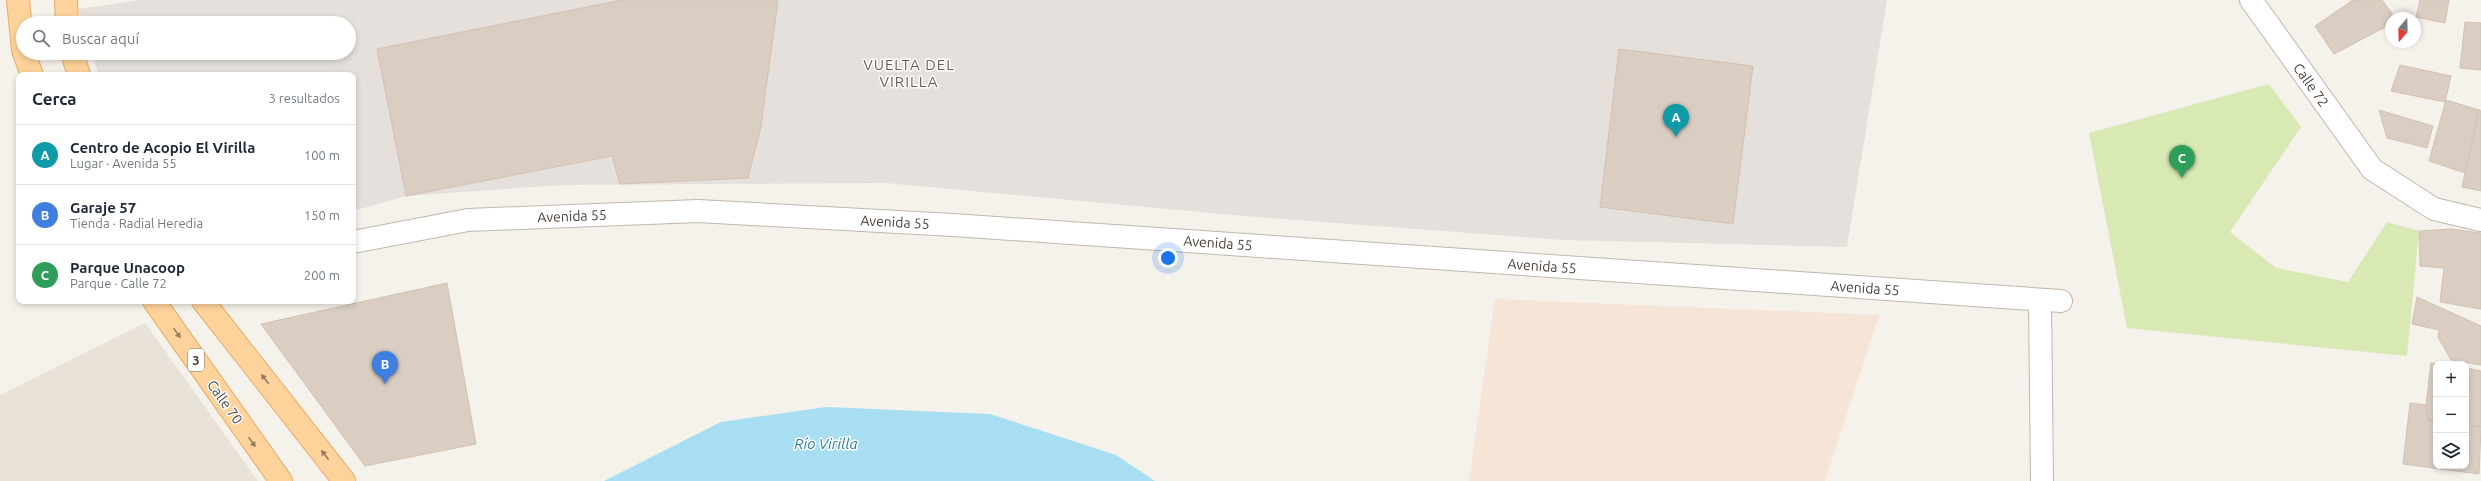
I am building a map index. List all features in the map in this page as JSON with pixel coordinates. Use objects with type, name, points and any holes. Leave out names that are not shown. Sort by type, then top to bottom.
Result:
[{"type":"main road","points":[[18,0],[20,16]]},
{"type":"main road","points":[[66,0],[67,16]]},
{"type":"main road","points":[[27,60],[31,72]]},
{"type":"main road","points":[[74,60],[78,72]]},
{"type":"main road","name":"Calle 70","points":[[156,304],[275,473]]},
{"type":"main road","points":[[205,304],[305,429],[344,481]]},
{"type":"street","name":"Calle 72","points":[[2251,0],[2372,169],[2434,209],[2481,220]]},
{"type":"street","name":"Avenida 55","points":[[356,241],[468,220],[698,211],[961,226],[2051,300],[2042,481]]},
{"type":"shaded area","points":[[141,0],[1887,0],[1847,247],[1564,240],[1244,216],[886,183],[562,185],[406,196],[356,210],[356,72],[98,72],[94,60],[356,60],[356,16],[80,16],[78,9]]},
{"type":"shaded area","points":[[1495,299],[1879,315],[1825,481],[1469,481]]},
{"type":"shaded area","points":[[145,323],[258,481],[0,481],[0,395]]},
{"type":"green space","points":[[2269,84],[2301,127],[2230,232],[2276,268],[2348,282],[2387,222],[2419,231],[2407,356],[2127,328],[2089,133]]},
{"type":"water","name":"Río Virilla","points":[[826,407],[990,414],[1116,455],[1155,481],[604,481],[721,422]]},
{"type":"building","points":[[622,0],[778,0],[761,127],[748,178],[620,184],[612,156],[406,196],[377,49]]},
{"type":"building","points":[[2353,0],[2382,0],[2391,12],[2385,12],[2385,27],[2334,54],[2315,26]]},
{"type":"building","points":[[2420,0],[2449,0],[2445,23],[2421,18],[2421,12],[2417,12]]},
{"type":"building","points":[[2465,22],[2481,23],[2481,70],[2460,68]]},
{"type":"building","points":[[1619,49],[1753,66],[1733,224],[1600,207]]},
{"type":"building","points":[[2400,65],[2451,76],[2445,102],[2391,91]]},
{"type":"building","points":[[2446,100],[2479,110],[2465,173],[2429,161]]},
{"type":"building","points":[[2379,110],[2433,126],[2427,148],[2387,138]]},
{"type":"building","points":[[2479,110],[2481,111],[2481,191],[2462,187]]},
{"type":"building","points":[[2451,229],[2481,233],[2481,309],[2440,302],[2444,268],[2420,266],[2419,231]]},
{"type":"building","points":[[447,283],[476,444],[365,466],[261,324]]},
{"type":"building","points":[[2417,297],[2481,326],[2481,365],[2469,363],[2469,361],[2451,360],[2438,337],[2439,330],[2412,324]]},
{"type":"building","points":[[2431,363],[2433,363],[2433,421],[2428,420],[2426,405]]},
{"type":"building","points":[[2469,369],[2481,371],[2481,427],[2469,425]]},
{"type":"building","points":[[2410,403],[2426,405],[2428,420],[2433,421],[2433,468],[2403,464]]},
{"type":"building","points":[[2469,425],[2481,427],[2479,474],[2441,469],[2469,469]]},
{"type":"place","name":"Centro de Acopio El Virilla","points":[[1676,137]]},
{"type":"place","name":"Parque Unacoop","points":[[2182,178]]},
{"type":"place","name":"Garaje 57","points":[[385,384]]},
{"type":"district","name":"VUELTA DEL VIRILLA","points":[[909,74]]}]
